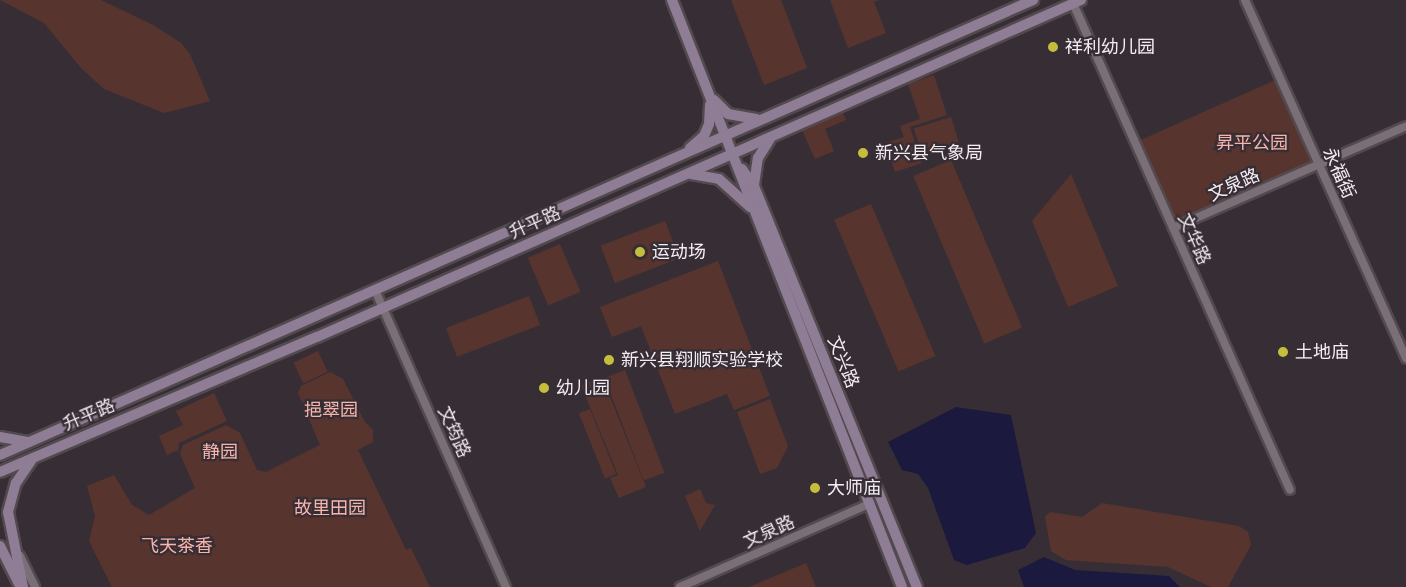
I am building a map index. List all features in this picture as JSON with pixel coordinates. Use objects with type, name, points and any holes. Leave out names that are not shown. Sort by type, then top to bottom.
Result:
[{"type":"street","name":"文兴路","points":[[672,0],[756,215],[917,587]]},
{"type":"street","name":"升平路","points":[[0,455],[1033,0]]},
{"type":"street","name":"永福街","points":[[1245,0],[1406,358]]},
{"type":"street","name":"升平路","points":[[0,471],[383,308],[1075,1]]},
{"type":"street","name":"文华路","points":[[1075,1],[1290,490]]},
{"type":"street","points":[[708,93],[728,114],[739,118],[772,115]]},
{"type":"street","points":[[683,154],[704,136],[709,124],[708,93]]},
{"type":"street","name":"文泉路","points":[[1173,228],[1406,126]]},
{"type":"street","points":[[754,186],[758,158],[775,135]]},
{"type":"street","name":"文兴路","points":[[732,154],[754,186],[840,413],[869,504],[902,587]]},
{"type":"street","points":[[687,174],[719,179],[731,187],[756,215]]},
{"type":"street","name":"文筠路","points":[[375,290],[506,587]]},
{"type":"street","points":[[0,438],[28,442]]},
{"type":"street","points":[[22,587],[8,512],[10,497],[35,456]]},
{"type":"street","name":"文泉路","points":[[680,587],[869,504]]},
{"type":"street","points":[[0,546],[22,587]]},
{"type":"street","points":[[17,551],[35,587]]},
{"type":"green space","points":[[0,0],[101,0],[153,25],[181,43],[190,54],[210,101],[164,113],[104,89],[81,68],[44,23]]},
{"type":"green space","points":[[731,0],[781,0],[807,68],[764,85]]},
{"type":"green space","points":[[830,0],[879,0],[874,2],[886,33],[848,48]]},
{"type":"green space","points":[[934,75],[947,115],[910,127],[922,163],[895,172],[885,143],[904,137],[900,126],[920,119],[908,84]]},
{"type":"green space","name":"昇平公园","points":[[1280,78],[1319,165],[1174,229],[1136,142]]},
{"type":"green space","points":[[843,113],[846,120],[825,129],[834,151],[815,159],[802,130]]},
{"type":"green space","points":[[951,117],[960,146],[922,157],[914,128]]},
{"type":"green space","points":[[951,160],[1022,328],[984,344],[913,176]]},
{"type":"green space","points":[[1071,174],[1118,286],[1068,307],[1032,221]]},
{"type":"green space","points":[[871,204],[935,356],[899,372],[834,220]]},
{"type":"green space","name":"运动场","points":[[665,221],[679,258],[615,283],[601,246]]},
{"type":"green space","points":[[560,244],[580,292],[548,306],[528,258]]},
{"type":"green space","points":[[718,261],[770,396],[734,410],[727,394],[675,414],[641,326],[612,337],[600,307]]},
{"type":"green space","points":[[529,296],[540,325],[457,357],[446,328]]},
{"type":"green space","points":[[318,351],[328,372],[303,383],[294,362]]},
{"type":"green space","points":[[625,370],[664,473],[644,481],[604,378]]},
{"type":"green space","points":[[330,372],[343,379],[365,422],[373,430],[373,442],[358,450],[406,550],[411,548],[430,587],[112,587],[89,541],[95,516],[87,486],[114,475],[132,505],[149,515],[195,488],[180,454],[183,445],[226,425],[240,433],[257,470],[266,472],[320,445],[298,393],[301,386]]},
{"type":"green space","points":[[602,377],[646,487],[619,498],[610,478],[618,475],[581,385]]},
{"type":"green space","points":[[214,393],[227,421],[179,443],[178,450],[167,455],[159,436],[183,425],[176,411]]},
{"type":"green space","points":[[770,399],[788,446],[777,468],[760,474],[737,412]]},
{"type":"green space","points":[[590,409],[616,474],[605,478],[579,413]]},
{"type":"green space","points":[[700,489],[706,503],[715,505],[700,531],[685,496]]},
{"type":"green space","points":[[1102,503],[1239,526],[1248,532],[1251,545],[1228,587],[1211,587],[1168,567],[1066,560],[1051,551],[1045,517],[1050,512],[1082,517]]},
{"type":"green space","points":[[806,563],[816,587],[749,587]]},
{"type":"shaded area","points":[[956,407],[1011,415],[1036,533],[1025,548],[967,565],[954,560],[928,488],[918,474],[902,470],[888,442]]},
{"type":"shaded area","points":[[1044,557],[1075,570],[1169,576],[1180,587],[1024,587],[1018,570]]},
{"type":"place","name":"祥利幼儿园","points":[[1053,47]]},
{"type":"place","name":"新兴县气象局","points":[[863,153]]},
{"type":"place","name":"运动场","points":[[640,252]]},
{"type":"place","name":"土地庙","points":[[1283,352]]},
{"type":"place","name":"新兴县翔顺实验学校","points":[[609,360]]},
{"type":"place","name":"幼儿园","points":[[544,388]]},
{"type":"place","name":"大师庙","points":[[815,488]]},
{"type":"park label","name":"挹翠园","points":[[331,410]]},
{"type":"park label","name":"静园","points":[[220,452]]},
{"type":"park label","name":"故里田园","points":[[330,508]]},
{"type":"park label","name":"飞天茶香","points":[[177,546]]}]
